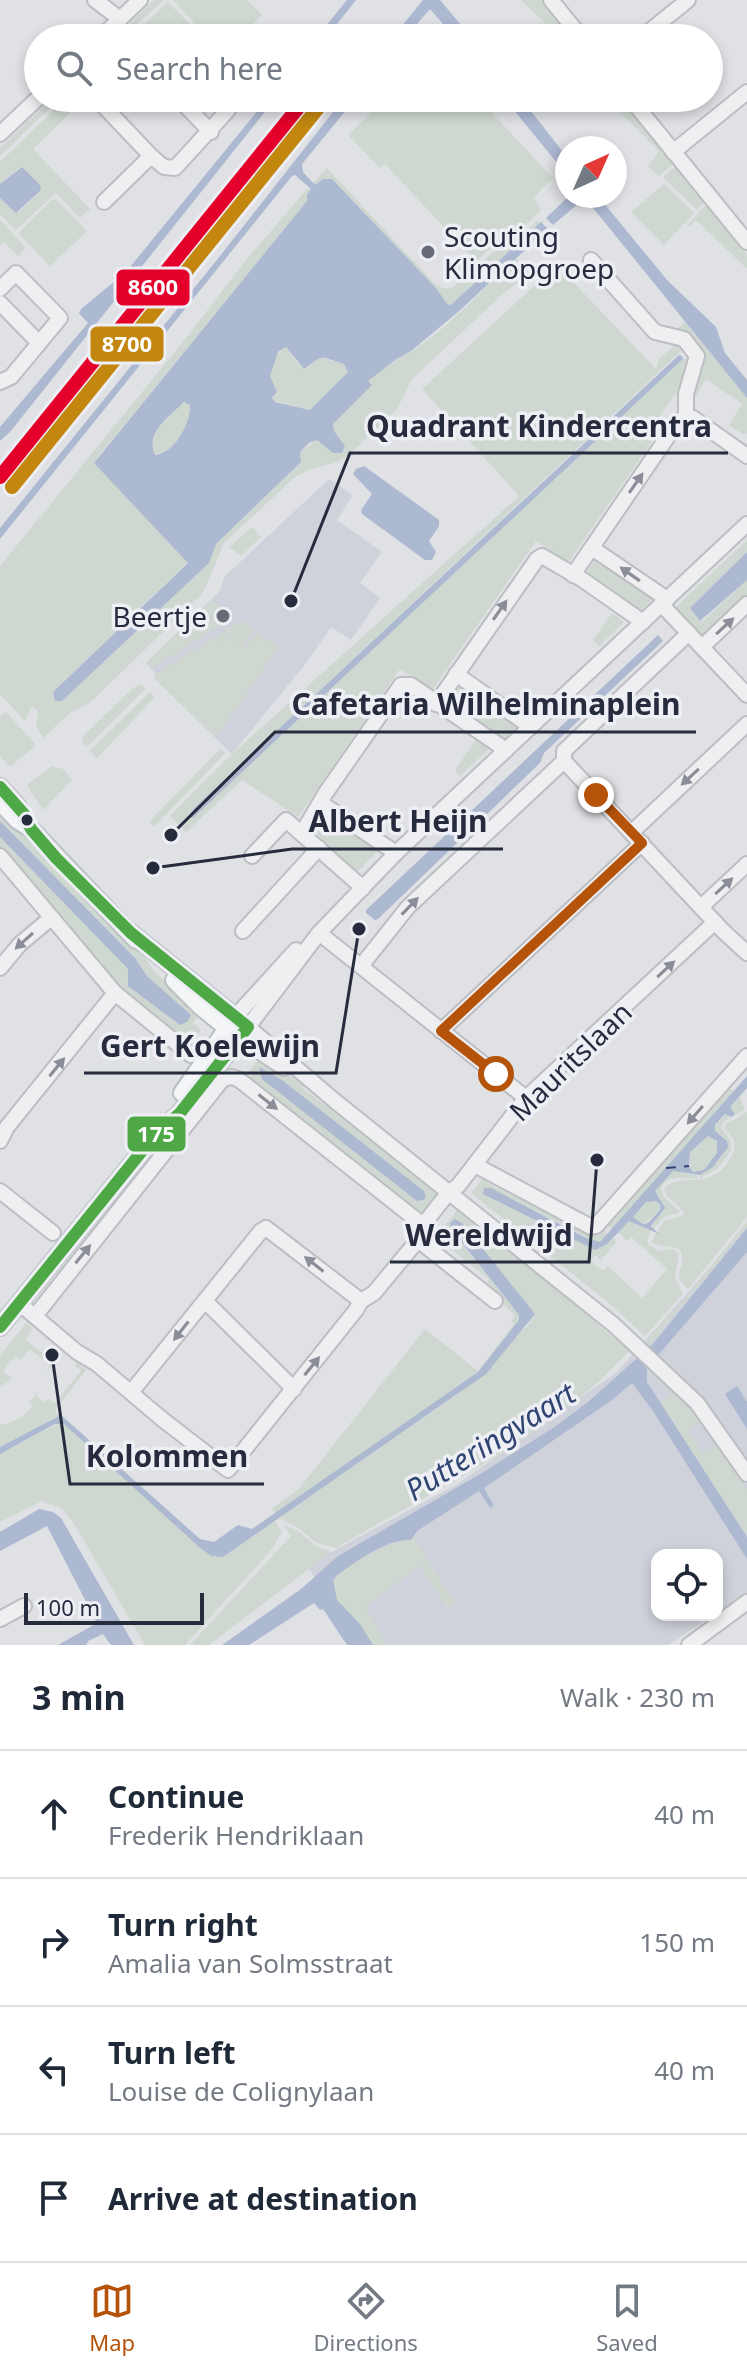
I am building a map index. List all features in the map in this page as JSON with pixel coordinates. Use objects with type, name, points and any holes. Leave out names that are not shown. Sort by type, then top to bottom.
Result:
[{"type":"main road","points":[[0,787],[24,814],[31,829]]},
{"type":"main road","points":[[0,802],[17,820],[31,829],[201,1007],[237,1027],[159,1124],[155,1135],[0,1327]]},
{"type":"street","points":[[95,0],[120,19]]},
{"type":"street","points":[[115,24],[140,0]]},
{"type":"street","points":[[551,0],[571,24]]},
{"type":"street","points":[[658,24],[688,0]]},
{"type":"street","points":[[723,111],[747,92]]},
{"type":"street","points":[[0,134],[24,111]]},
{"type":"street","points":[[109,112],[151,156],[164,167],[175,168],[226,112]]},
{"type":"street","points":[[192,112],[211,132]]},
{"type":"street","points":[[641,112],[746,238]]},
{"type":"street","points":[[673,152],[722,112]]},
{"type":"street","points":[[104,202],[151,156]]},
{"type":"street","points":[[591,260],[655,332],[684,339],[696,352],[686,394],[686,416]]},
{"type":"street","points":[[0,289],[16,273],[60,318],[11,377],[0,382]]},
{"type":"street","points":[[0,303],[39,343]]},
{"type":"street","points":[[686,416],[747,456]]},
{"type":"street","points":[[573,575],[677,423],[686,416]]},
{"type":"street","points":[[747,524],[396,853],[319,933],[237,1027],[335,1101],[614,1325],[697,1403],[747,1474]]},
{"type":"street","points":[[592,548],[664,602],[747,695]]},
{"type":"street","points":[[436,704],[537,559],[547,557],[643,622]]},
{"type":"street","points":[[702,647],[747,604]]},
{"type":"street","points":[[689,633],[564,751],[564,761],[747,953]]},
{"type":"street","points":[[456,674],[531,727]]},
{"type":"street","points":[[302,833],[401,685],[411,685],[506,750]]},
{"type":"street","points":[[441,1031],[637,838],[747,724]]},
{"type":"street","points":[[361,966],[408,907],[564,761]]},
{"type":"street","points":[[321,803],[396,853]]},
{"type":"street","points":[[252,856],[286,820],[363,888]]},
{"type":"street","points":[[243,931],[319,848]]},
{"type":"street","points":[[0,856],[115,993],[191,1055]]},
{"type":"street","points":[[701,907],[747,864]]},
{"type":"street","points":[[0,968],[20,944],[51,918]]},
{"type":"street","name":"Mauritslaan","points":[[132,1391],[140,1402],[228,1470],[361,1301],[374,1293],[418,1240],[423,1225],[449,1192],[458,1186],[526,1098],[715,922]]},
{"type":"street","points":[[319,933],[526,1098]]},
{"type":"street","points":[[0,1141],[4,1125],[115,993]]},
{"type":"street","points":[[475,1165],[557,1210],[591,1227],[596,1226],[747,1056]]},
{"type":"street","points":[[35,1316],[222,1080],[236,1077],[423,1225]]},
{"type":"street","points":[[0,1191],[53,1233]]},
{"type":"street","points":[[19,1303],[77,1352],[132,1391],[266,1228],[361,1301]]},
{"type":"street","points":[[418,1240],[495,1301]]},
{"type":"street","points":[[205,1301],[294,1389]]},
{"type":"street","points":[[689,1645],[747,1602]]},
{"type":"street","points":[[0,1619],[24,1606]]},
{"type":"shaded area","points":[[154,0],[163,0],[138,24],[129,24]]},
{"type":"shaded area","points":[[173,0],[247,0],[262,15],[253,24],[196,24]]},
{"type":"shaded area","points":[[521,0],[541,0],[561,24],[546,24]]},
{"type":"shaded area","points":[[168,2],[189,24],[145,24]]},
{"type":"shaded area","points":[[37,112],[46,112],[0,156],[0,148]]},
{"type":"shaded area","points":[[52,112],[71,112],[33,149],[90,209],[80,218],[56,193],[16,230],[0,214],[0,198],[18,213],[39,192],[40,187],[19,168],[0,184],[0,162]]},
{"type":"shaded area","points":[[372,112],[491,112],[553,178],[534,197],[541,210],[519,231],[503,237],[463,273],[458,268],[470,255],[385,164],[380,168],[348,135]]},
{"type":"shaded area","points":[[619,112],[631,112],[673,164],[659,176],[648,166],[659,151]]},
{"type":"shaded area","points":[[675,167],[704,202],[697,210],[663,177]]},
{"type":"shaded area","points":[[327,168],[436,285],[443,288],[452,288],[506,241],[521,235],[537,221],[541,222],[452,305],[448,305],[435,287],[332,179],[313,183]]},
{"type":"shaded area","points":[[664,184],[694,213],[664,245],[631,212]]},
{"type":"shaded area","points":[[309,187],[307,201],[94,462],[188,562],[53,692],[55,701],[62,701],[209,563],[216,544],[301,462],[300,452],[317,440],[342,453],[345,448],[333,424],[371,383],[367,382],[372,377],[439,331],[516,258],[530,273],[505,292],[412,379],[397,409],[350,454],[338,462],[295,477],[224,543],[203,593],[91,702],[70,713],[43,738],[36,725],[38,710],[31,707],[25,721],[0,694],[0,566],[245,261]]},
{"type":"shaded area","points":[[54,198],[87,231],[50,266],[18,233]]},
{"type":"shaded area","points":[[706,205],[747,255],[747,269],[696,220],[687,226]]},
{"type":"shaded area","points":[[0,220],[26,248],[18,256],[4,242],[0,245]]},
{"type":"shaded area","points":[[557,265],[656,369],[659,359],[676,344],[682,350],[189,816],[193,817],[683,359],[688,359],[678,390],[658,419],[664,424],[568,563],[536,541],[432,690],[400,669],[298,817],[242,780],[186,832],[170,816],[232,754],[519,496],[422,389]]},
{"type":"shaded area","points":[[685,322],[747,398],[747,433],[744,435],[729,425],[742,404],[706,379],[694,399],[690,396],[702,359],[673,332]]},
{"type":"shaded area","points":[[286,347],[301,367],[307,369],[319,357],[344,364],[349,369],[342,380],[310,410],[272,400],[277,392],[270,376],[277,354]]},
{"type":"shaded area","points":[[184,402],[190,405],[190,412],[180,437],[168,450],[154,454],[157,431]]},
{"type":"shaded area","points":[[329,479],[353,495],[337,520],[382,552],[360,583],[380,598],[351,640],[331,627],[307,662],[232,754],[154,678],[157,675],[146,663],[220,591],[224,577]]},
{"type":"shaded area","points":[[252,527],[261,537],[241,556],[229,547]]},
{"type":"shaded area","points":[[747,540],[747,552],[690,608],[703,621],[747,580],[747,600],[704,637],[676,607]]},
{"type":"shaded area","points":[[597,557],[654,597],[638,613],[629,609],[628,603],[585,575]]},
{"type":"shaded area","points":[[211,600],[234,616],[152,668],[146,663]]},
{"type":"shaded area","points":[[612,613],[624,622],[599,646],[593,640]]},
{"type":"shaded area","points":[[241,621],[253,630],[243,644],[229,634],[217,651],[229,636],[250,650],[246,646],[256,632],[278,647],[216,738],[154,678]]},
{"type":"shaded area","points":[[140,685],[146,688],[86,748],[82,741],[84,735],[133,688]]},
{"type":"shaded area","points":[[460,687],[478,698],[467,714],[449,702]]},
{"type":"shaded area","points":[[150,692],[155,697],[97,758],[90,751]]},
{"type":"shaded area","points":[[481,701],[520,724],[502,741],[470,718]]},
{"type":"shaded area","points":[[6,712],[36,745],[10,767],[0,756],[0,717]]},
{"type":"shaded area","points":[[476,740],[489,749],[460,776],[455,770]]},
{"type":"shaded area","points":[[220,749],[225,753],[154,827],[149,822]]},
{"type":"shaded area","points":[[52,766],[63,769],[72,780],[43,810],[27,785]]},
{"type":"shaded area","points":[[0,810],[12,823],[10,825],[15,830],[19,827],[138,948],[154,971],[200,1014],[193,1023],[201,1030],[191,1043],[178,1033],[164,1028],[162,1020],[154,1014],[145,1013],[144,1006],[136,999],[129,1000],[102,971],[103,965],[96,957],[90,957],[85,952],[86,945],[80,937],[73,937],[34,890],[34,883],[28,876],[21,876],[17,870],[18,864],[0,851],[0,837],[128,969],[190,1015],[147,976],[135,958],[0,821]]},
{"type":"shaded area","points":[[326,812],[336,816],[337,822],[379,850],[353,876],[351,868],[316,833],[317,825]]},
{"type":"shaded area","points":[[259,1059],[305,1085],[303,1088],[418,1177],[421,1175],[438,1192],[423,1217],[416,1215],[416,1208],[408,1202],[401,1203],[388,1186],[382,1188],[377,1184],[377,1178],[369,1171],[362,1172],[357,1168],[357,1162],[348,1155],[342,1156],[337,1146],[328,1139],[322,1140],[307,1123],[301,1124],[296,1120],[296,1114],[278,1105],[278,1099],[269,1093],[263,1094],[247,1081],[253,1074],[250,1070]],"holes":[[[258,1067],[282,1080],[423,1191],[424,1200],[417,1201]]]},
{"type":"shaded area","points":[[730,1088],[734,1091],[611,1230],[604,1222],[608,1225]]},
{"type":"shaded area","points":[[740,1097],[745,1109],[733,1116],[730,1107]]},
{"type":"shaded area","points":[[747,1112],[747,1217],[688,1289],[679,1275],[681,1251],[651,1242],[664,1221],[682,1216],[684,1212],[666,1195],[665,1188],[671,1183],[698,1180],[718,1172],[735,1148],[725,1125]]},
{"type":"shaded area","points":[[725,1114],[732,1117],[721,1127],[730,1140],[731,1151],[717,1169],[700,1178],[718,1161],[726,1147],[727,1141],[714,1128]]},
{"type":"shaded area","points":[[710,1136],[717,1142],[717,1153],[704,1170],[693,1172],[689,1166],[690,1152]]},
{"type":"shaded area","points":[[673,1171],[697,1175],[697,1179],[677,1178],[664,1184],[661,1188],[664,1197],[680,1212],[664,1217],[653,1229],[652,1225],[665,1208],[654,1192]]},
{"type":"shaded area","points":[[487,1178],[487,1183],[578,1229],[580,1225],[601,1227],[608,1234],[600,1242],[593,1241],[491,1188],[484,1188],[490,1198],[595,1250],[613,1238],[617,1242],[601,1260],[595,1255],[591,1261],[603,1271],[608,1266],[642,1298],[667,1269],[631,1237],[627,1241],[620,1233],[616,1235],[629,1221],[651,1231],[647,1241],[649,1245],[660,1251],[673,1249],[679,1254],[675,1278],[683,1294],[645,1336],[609,1303],[471,1193],[482,1179]]},
{"type":"shaded area","points":[[656,1201],[660,1204],[659,1212],[643,1224],[633,1217],[646,1202]]},
{"type":"shaded area","points":[[457,1210],[629,1351],[600,1381],[566,1408],[491,1459],[336,1548],[315,1542],[300,1529],[279,1518],[457,1395],[527,1326],[535,1314],[451,1230],[519,1315],[519,1320],[478,1372],[276,1513],[271,1509],[298,1490],[425,1329],[478,1371],[514,1324],[511,1321],[515,1316],[501,1301],[503,1298],[486,1284],[489,1279],[436,1237]]},
{"type":"shaded area","points":[[747,1221],[747,1227],[651,1343],[647,1339],[689,1294]]},
{"type":"shaded area","points":[[747,1226],[747,1594],[723,1609],[723,1549],[651,1549],[651,1621],[704,1621],[668,1645],[357,1645],[307,1565],[456,1485],[617,1372]]},
{"type":"shaded area","points":[[26,1323],[32,1328],[26,1340],[54,1362],[45,1374],[50,1365],[30,1349],[21,1360],[15,1356],[3,1371],[12,1378],[0,1388],[0,1355]]},
{"type":"shaded area","points":[[77,1363],[86,1370],[55,1410],[56,1414],[61,1415],[0,1447],[0,1425],[26,1413],[33,1406],[29,1403],[43,1386],[36,1396],[45,1403],[48,1399],[55,1403],[81,1371],[75,1365]]},
{"type":"shaded area","points":[[673,1394],[705,1428],[699,1422],[687,1430],[703,1453],[715,1446],[711,1438],[747,1490],[747,1537],[661,1403]]},
{"type":"shaded area","points":[[59,1423],[67,1426],[211,1556],[223,1557],[275,1521],[282,1532],[272,1549],[185,1645],[145,1645],[73,1522],[61,1508],[42,1501],[0,1522],[0,1454]]},
{"type":"shaded area","points":[[284,1525],[331,1552],[209,1645],[190,1645],[291,1536]]},
{"type":"shaded area","points":[[414,1537],[455,1604],[447,1608],[420,1565],[365,1607],[387,1645],[373,1645],[360,1624],[337,1600],[333,1580],[361,1558]]},
{"type":"water","points":[[347,0],[356,0],[337,24],[327,24]]},
{"type":"water","points":[[423,0],[440,0],[460,24],[443,24],[430,9],[417,24],[403,24]]},
{"type":"water","points":[[257,112],[265,112],[0,441],[0,427],[88,323],[79,313],[81,309],[126,272]]},
{"type":"water","points":[[333,112],[345,112],[302,164],[303,172],[315,185],[323,179],[332,179],[435,287],[448,305],[541,222],[548,229],[458,312],[368,381],[372,385],[333,424],[334,431],[345,446],[342,453],[333,453],[317,440],[309,443],[300,452],[301,462],[216,544],[209,563],[62,701],[55,701],[53,692],[188,563],[94,463],[307,201],[311,189],[295,175],[292,176],[0,539],[0,528]],"holes":[[[286,347],[304,369],[325,358],[344,364],[348,372],[310,410],[275,402],[272,398],[277,392],[270,376],[278,352]],[[184,402],[190,405],[180,436],[169,449],[155,455],[153,439],[156,432]]]},
{"type":"water","points":[[515,112],[532,112],[555,142],[555,160]]},
{"type":"water","points":[[22,167],[40,185],[41,190],[16,213],[0,198],[0,184]]},
{"type":"water","points":[[556,208],[573,208],[553,225],[546,218]]},
{"type":"water","points":[[593,208],[608,208],[667,280],[716,327],[725,353],[747,380],[747,398]]},
{"type":"water","points":[[679,355],[683,359],[193,818],[189,816],[194,808]]},
{"type":"water","points":[[364,466],[439,520],[439,526],[429,541],[436,552],[432,560],[425,560],[362,514],[361,510],[372,494],[353,474]]},
{"type":"water","points":[[747,552],[747,580],[700,621],[690,608]]},
{"type":"water","points":[[658,635],[663,641],[544,753],[540,763],[378,919],[366,913],[366,910]]},
{"type":"water","points":[[0,821],[135,958],[147,976],[191,1015],[187,1022],[180,1025],[128,986],[128,969],[0,837]]},
{"type":"water","points":[[259,1067],[282,1080],[424,1191],[424,1200],[417,1201],[262,1079]]},
{"type":"water","points":[[747,1076],[747,1088],[730,1107],[735,1114],[732,1117],[725,1114],[715,1125],[715,1131],[727,1141],[728,1147],[713,1167],[700,1175],[673,1171],[655,1191],[665,1208],[651,1226],[659,1234],[629,1221],[607,1244],[595,1250],[483,1194],[484,1188],[491,1188],[586,1238],[600,1242]],"holes":[[[708,1136],[717,1141],[717,1153],[704,1170],[693,1172],[689,1166],[690,1152]],[[656,1201],[660,1204],[660,1210],[648,1223],[643,1224],[633,1217],[646,1202]]]},
{"type":"water","points":[[455,1219],[463,1224],[535,1314],[486,1374],[223,1557],[211,1556],[198,1546],[64,1424],[55,1424],[0,1454],[0,1447],[61,1415],[200,1539],[214,1542],[238,1525],[252,1529],[478,1372],[519,1320],[519,1315],[451,1229],[450,1223]]},
{"type":"water","points":[[747,1228],[747,1252],[647,1368],[647,1382],[747,1537],[747,1559],[632,1383],[484,1488],[494,1506],[490,1508],[479,1491],[417,1531],[411,1540],[382,1547],[337,1575],[333,1580],[337,1600],[360,1624],[373,1645],[347,1645],[323,1609],[320,1610],[314,1603],[249,1645],[222,1645],[301,1589],[338,1556],[482,1473],[588,1402],[653,1344]]},
{"type":"water","points":[[737,1386],[747,1402],[747,1429],[725,1394]]},
{"type":"water","points":[[39,1509],[53,1512],[61,1518],[134,1645],[111,1645],[103,1634],[86,1645],[58,1645],[97,1623],[47,1526],[0,1551],[0,1532]]},
{"type":"ferry route","points":[[666,1168],[689,1166]]},
{"type":"transit line","name":"8600","points":[[0,477],[295,112]]},
{"type":"transit line","name":"8700","points":[[12,487],[315,112]]},
{"type":"transit line","name":"175","points":[[0,787],[56,858],[131,933],[248,1027],[180,1113],[155,1135],[0,1327]]},
{"type":"place","name":"Scouting Klimopgroep","points":[[428,252]]},
{"type":"place","name":"Quadrant Kindercentra","points":[[291,601]]},
{"type":"place","name":"Beertje","points":[[223,616]]},
{"type":"place","name":"Cafetaria Wilhelminaplein","points":[[171,835]]},
{"type":"place","name":"Albert Heijn","points":[[153,868]]},
{"type":"place","name":"Gert Koelewijn","points":[[359,929]]},
{"type":"place","name":"Wereldwijd","points":[[597,1160]]},
{"type":"place","name":"Kolommen","points":[[52,1355]]},
{"type":"route","points":[[496,1074],[441,1031],[642,843],[596,795]]},
{"type":"water label","name":"Putteringvaart","points":[[490,1441]]}]
